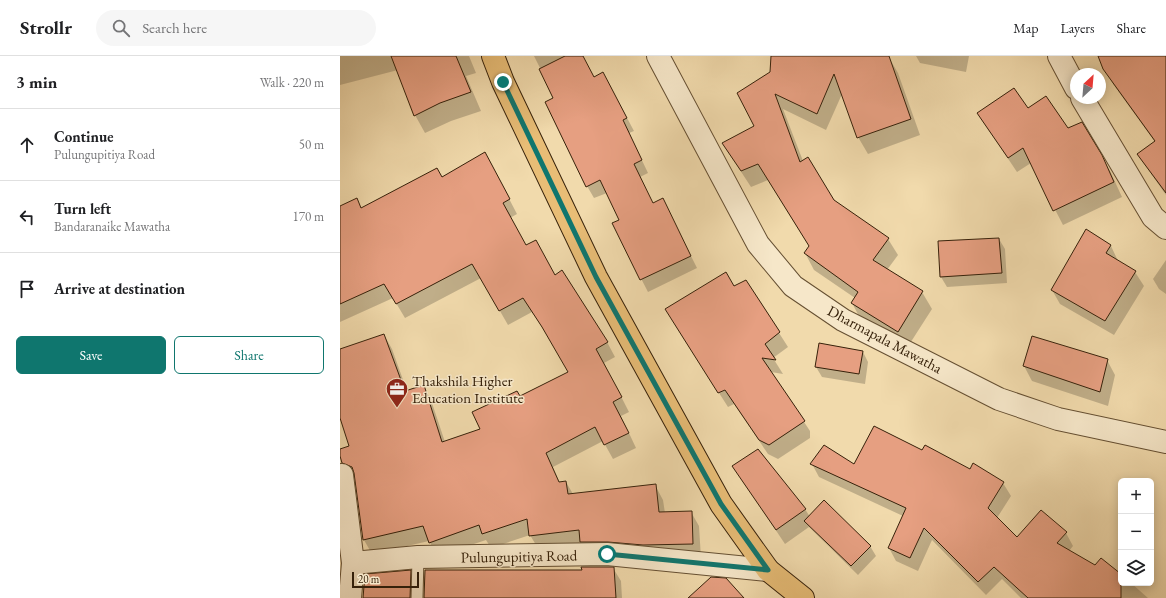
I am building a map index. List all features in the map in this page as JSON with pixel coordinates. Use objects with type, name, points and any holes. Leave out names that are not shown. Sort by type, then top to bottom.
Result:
[{"type":"main road","points":[[493,56],[503,82],[596,277],[721,504],[768,570],[803,598]]},
{"type":"street","name":"Dharmapala Mawatha","points":[[658,56],[758,244],[793,286],[843,320],[999,399],[1058,419],[1166,442]]},
{"type":"street","points":[[1059,56],[1070,77]]},
{"type":"street","points":[[1086,104],[1153,217],[1166,228]]},
{"type":"street","points":[[342,476],[353,563],[350,598]]},
{"type":"street","name":"Pulungupitiya Road","points":[[353,563],[418,557],[607,554],[768,570]]},
{"type":"lane","points":[[417,598],[418,557]]},
{"type":"building","points":[[391,56],[456,56],[471,92],[440,103],[414,116]]},
{"type":"building","points":[[565,56],[583,56],[594,77],[603,72],[627,118],[623,120],[642,160],[634,164],[653,203],[663,198],[691,256],[640,280],[612,223],[619,220],[600,180],[586,187],[545,102],[553,98],[539,69]]},
{"type":"building","points":[[771,56],[889,56],[911,119],[857,138],[834,74],[817,114],[775,94],[800,162],[808,157],[834,200],[889,238],[873,260],[923,291],[898,332],[851,303],[858,292],[804,253],[809,246],[758,164],[741,171],[722,143],[754,126],[737,93],[770,72]]},
{"type":"building","points":[[1098,56],[1166,56],[1166,193],[1137,154],[1155,141],[1106,73],[1106,68],[1103,68]]},
{"type":"building","points":[[1014,88],[1028,108],[1046,96],[1068,128],[1082,122],[1102,155],[1114,182],[1053,211],[1023,148],[1008,158],[977,113]]},
{"type":"building","points":[[485,152],[510,199],[503,203],[526,245],[536,240],[555,275],[562,270],[608,342],[596,349],[622,397],[613,402],[629,433],[604,445],[595,427],[546,453],[559,482],[566,481],[568,494],[656,484],[659,512],[692,511],[693,544],[643,545],[608,542],[580,542],[579,530],[529,536],[527,519],[482,534],[479,525],[429,543],[423,526],[363,540],[354,473],[352,467],[342,463],[340,456],[340,449],[349,446],[340,418],[340,349],[384,334],[405,391],[424,385],[442,442],[480,429],[472,412],[517,391],[520,396],[568,372],[523,298],[499,311],[472,264],[396,304],[384,284],[340,304],[340,206],[357,198],[361,208],[437,168],[442,177]]},
{"type":"building","points":[[1086,229],[1111,245],[1106,253],[1136,271],[1105,321],[1051,290]]},
{"type":"building","points":[[999,238],[1002,273],[940,277],[938,241]]},
{"type":"building","points":[[726,272],[734,286],[746,280],[780,332],[765,344],[776,360],[762,358],[805,421],[769,445],[759,440],[725,390],[718,393],[665,309]]},
{"type":"building","points":[[1032,336],[1108,359],[1100,392],[1023,366]]},
{"type":"building","points":[[819,343],[863,351],[859,374],[815,367]]},
{"type":"building","points":[[874,426],[922,450],[925,445],[970,469],[973,463],[1004,482],[988,508],[1017,537],[1041,510],[1067,532],[1057,543],[1095,565],[1101,558],[1118,572],[1118,586],[1121,586],[1121,598],[1028,598],[994,567],[978,582],[924,528],[910,558],[888,548],[906,508],[810,464],[824,445],[854,464]]},
{"type":"building","points":[[758,449],[806,509],[776,530],[732,466]]},
{"type":"building","points":[[824,500],[871,546],[851,566],[804,521]]},
{"type":"building","points":[[581,567],[614,567],[616,598],[424,598],[425,570],[582,570]]},
{"type":"building","points":[[411,570],[410,598],[363,598],[365,574]]},
{"type":"building","points":[[711,577],[726,578],[744,598],[688,598]]},
{"type":"place","name":"Thakshila Higher Education Institute","points":[[397,408]]},
{"type":"route","points":[[503,82],[596,277],[721,504],[768,570],[607,554]]}]
